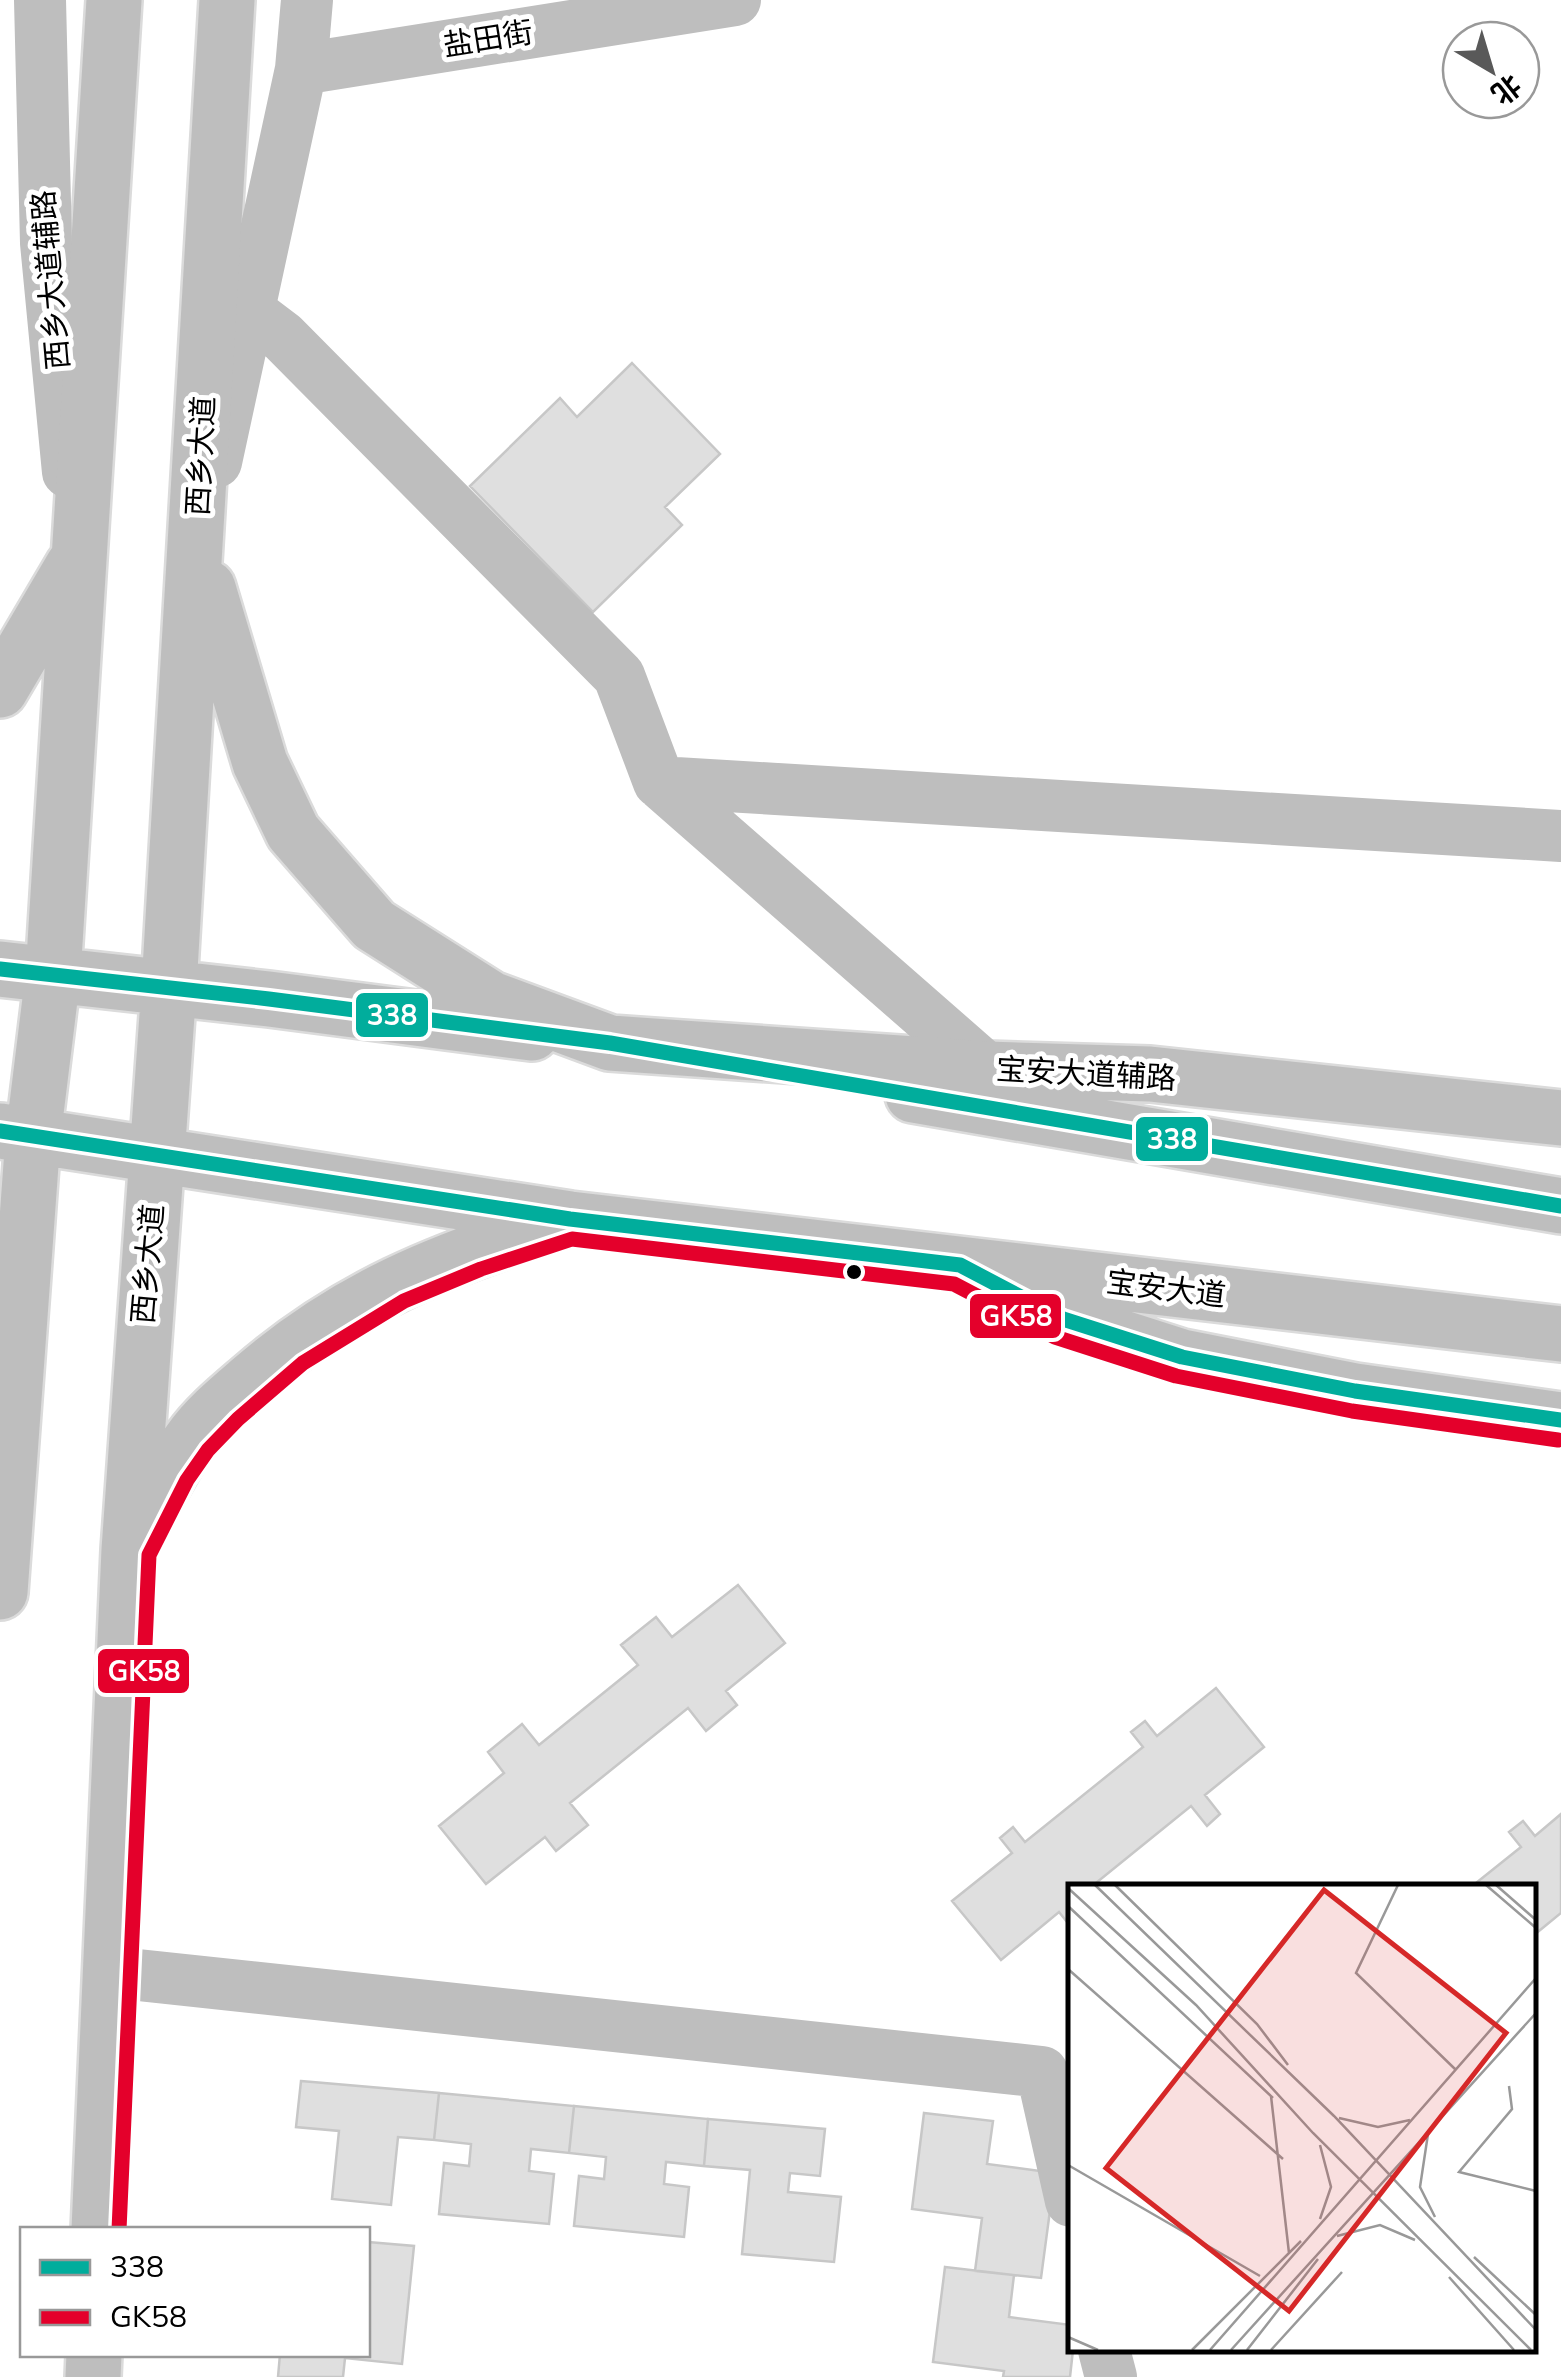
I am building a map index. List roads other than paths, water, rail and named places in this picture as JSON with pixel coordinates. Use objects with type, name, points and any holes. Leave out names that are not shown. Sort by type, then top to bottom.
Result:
[{"type":"main road","points":[[0,1592],[26,972],[77,559],[114,0]]},
{"type":"main road","name":"西乡大道","points":[[100,2227],[144,1294],[158,1153],[196,546],[230,305],[227,0]]},
{"type":"main road","points":[[196,546],[260,762],[292,832],[331,879],[374,925],[491,999],[610,1043]]},
{"type":"main road","points":[[0,690],[77,559]]},
{"type":"main road","points":[[26,972],[610,1043],[1561,1206]]},
{"type":"main road","name":"宝安大道辅路","points":[[610,1043],[987,1070],[1150,1074],[1561,1118]]},
{"type":"main road","name":"宝安大道","points":[[17,1134],[570,1220],[1561,1334]]},
{"type":"main road","points":[[129,1550],[170,1470],[192,1438],[224,1404],[291,1347],[395,1283],[474,1250],[570,1220]]},
{"type":"main road","points":[[960,1265],[1063,1319],[1182,1357],[1355,1391],[1561,1420]]},
{"type":"street","name":"西乡大道辅路","points":[[40,0],[46,243],[77,559]]},
{"type":"street","points":[[307,0],[300,69],[230,305],[283,337],[619,676],[660,782],[987,1070]]},
{"type":"street","name":"盐田街","points":[[300,69],[734,0]]},
{"type":"street","points":[[660,782],[1561,836]]},
{"type":"street","points":[[110,1972],[1042,2072],[1068,2188]]},
{"type":"street","points":[[1104,2352],[1110,2377]]}]
